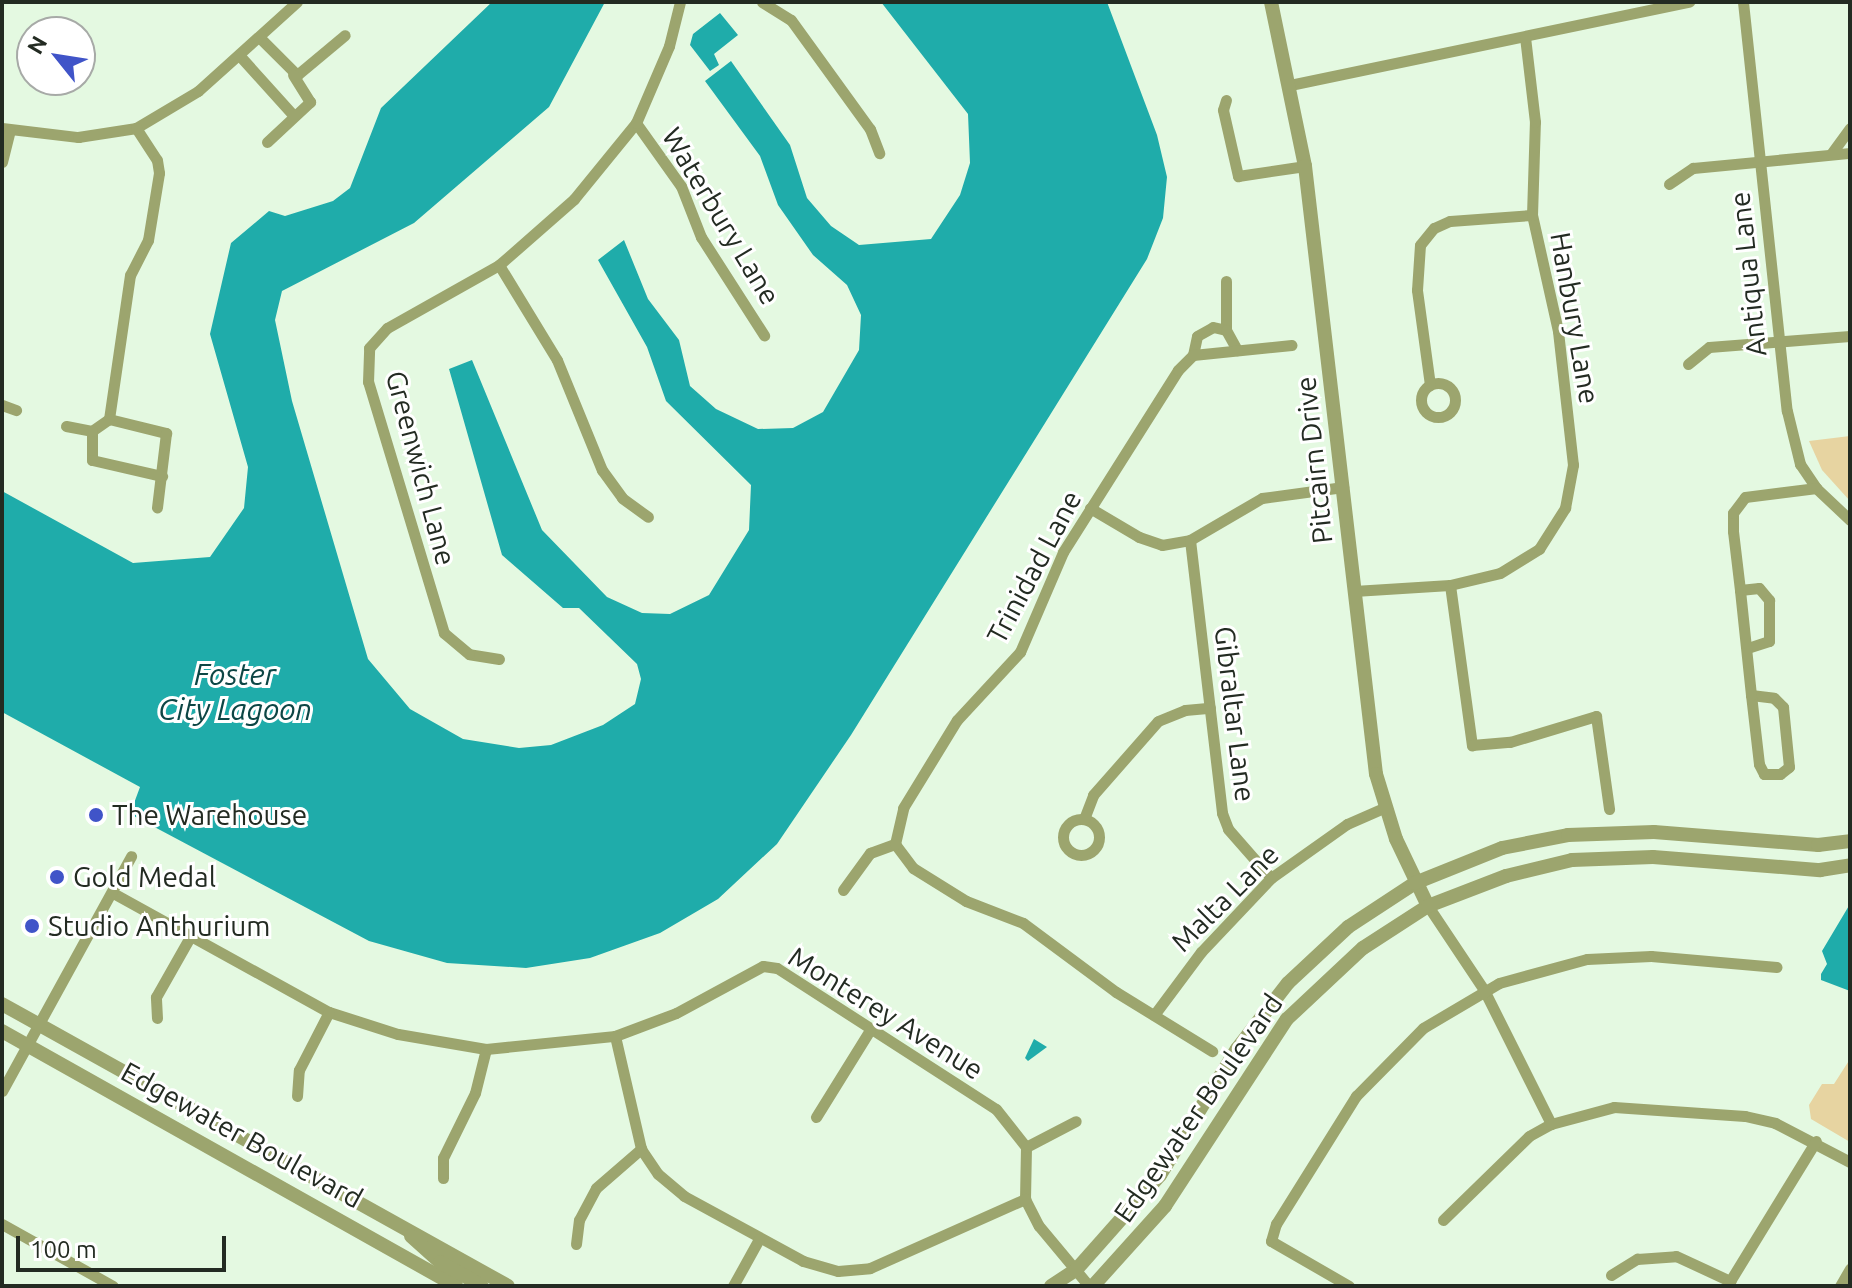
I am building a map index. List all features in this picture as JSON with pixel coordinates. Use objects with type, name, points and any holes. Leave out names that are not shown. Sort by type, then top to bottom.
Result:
[{"type":"street","points":[[2,162],[6,129],[78,137],[136,128],[198,91],[297,2]]},
{"type":"street","name":"Greenwich Lane","points":[[499,659],[469,654],[444,633],[368,382],[369,348],[387,328],[499,265],[574,199],[636,123],[669,46],[680,2]]},
{"type":"street","points":[[762,2],[791,20],[870,129],[879,153]]},
{"type":"street","name":"Pitcairn Drive","points":[[1271,2],[1305,166],[1369,728],[1386,807],[1415,883],[1428,906]]},
{"type":"street","points":[[1290,85],[1689,2]]},
{"type":"street","name":"Antiqua Lane","points":[[1743,2],[1794,447],[1816,488],[1850,520]]},
{"type":"street","points":[[293,75],[306,70],[345,35]]},
{"type":"street","points":[[259,37],[310,95],[310,102],[267,142]]},
{"type":"street","name":"Hanbury Lane","points":[[1354,591],[1450,585],[1500,573],[1539,549],[1565,508],[1573,465],[1560,341],[1532,215],[1535,122],[1525,37]]},
{"type":"street","points":[[239,55],[294,116]]},
{"type":"street","points":[[1226,100],[1223,110],[1238,176],[1305,166]]},
{"type":"street","name":"Waterbury Lane","points":[[636,123],[681,186],[701,237],[764,335]]},
{"type":"street","points":[[66,426],[92,431],[109,419],[130,275],[148,240],[159,173],[157,160],[136,128]]},
{"type":"street","points":[[1831,154],[1850,128]]},
{"type":"street","points":[[1669,184],[1693,168],[1850,153]]},
{"type":"street","points":[[1430,385],[1417,290],[1420,245],[1434,228],[1450,221],[1532,215]]},
{"type":"street","points":[[499,265],[557,360],[602,470],[622,498],[648,517]]},
{"type":"street","points":[[1226,281],[1226,330],[1237,350]]},
{"type":"street","name":"Trinidad Lane","points":[[895,844],[903,808],[957,720],[1028,638],[1063,552],[1166,386],[1193,355],[1201,332],[1213,327],[1226,330]]},
{"type":"street","points":[[1688,364],[1709,347],[1850,336]]},
{"type":"street","points":[[1193,355],[1291,345]]},
{"type":"street","points":[[2,405],[16,410]]},
{"type":"street","points":[[109,419],[166,433],[157,507]]},
{"type":"street","points":[[92,431],[89,451],[99,465],[162,476]]},
{"type":"street","points":[[1090,508],[1152,543],[1190,540],[1262,498],[1343,487]]},
{"type":"street","points":[[1751,695],[1780,701],[1787,772],[1772,776],[1761,770],[1751,695],[1732,524],[1739,501],[1816,488]]},
{"type":"street","name":"Gibraltar Lane","points":[[1190,540],[1222,813],[1228,829],[1271,878]]},
{"type":"street","points":[[1450,585],[1472,745],[1510,742],[1596,716],[1609,809]]},
{"type":"street","points":[[1740,590],[1759,588],[1769,600],[1769,641],[1747,648]]},
{"type":"street","points":[[1084,819],[1093,795],[1158,721],[1185,710],[1210,708]]},
{"type":"street","name":"Malta Lane","points":[[1154,1015],[1208,943],[1271,878],[1347,824],[1386,807]]},
{"type":"street","name":"Edgewater Boulevard","points":[[1051,1286],[1076,1270],[1160,1175],[1237,1049],[1288,983],[1348,927],[1415,883],[1502,848],[1568,835],[1654,832],[1818,845],[1850,841]]},
{"type":"street","points":[[843,890],[870,853],[895,844],[913,868],[966,901],[1023,923],[1154,1015],[1212,1051]]},
{"type":"street","points":[[2,1091],[131,856]]},
{"type":"street","name":"Edgewater Boulevard","points":[[1091,1286],[1165,1206],[1287,1019],[1363,948],[1428,906],[1506,876],[1572,860],[1653,857],[1820,870],[1850,865]]},
{"type":"street","name":"Monterey Avenue","points":[[113,893],[329,1012],[398,1034],[486,1049],[615,1036],[676,1013],[763,966],[796,979],[870,1030],[996,1109],[1026,1147]]},
{"type":"street","points":[[1428,906],[1484,990],[1551,1124]]},
{"type":"street","points":[[157,1018],[156,997],[190,937]]},
{"type":"street","points":[[1349,1286],[1271,1241],[1276,1224],[1365,1086],[1423,1028],[1484,990],[1587,959],[1651,956],[1777,967]]},
{"type":"street","name":"Edgewater Boulevard","points":[[2,1004],[391,1218],[508,1286]]},
{"type":"street","points":[[297,1096],[299,1070],[329,1012]]},
{"type":"street","points":[[816,1117],[870,1030]]},
{"type":"street","name":"Edgewater Boulevard","points":[[2,1031],[456,1286]]},
{"type":"street","points":[[615,1036],[641,1149],[670,1187],[759,1239],[822,1268],[853,1271],[885,1262],[1025,1199]]},
{"type":"street","points":[[443,1178],[443,1158],[475,1093],[486,1049]]},
{"type":"street","points":[[1443,1220],[1508,1151],[1551,1124],[1614,1107],[1657,1106],[1745,1116],[1816,1141],[1850,1162]]},
{"type":"street","points":[[1076,1121],[1026,1147],[1025,1199],[1039,1226],[1091,1286]]},
{"type":"street","points":[[1611,1275],[1637,1259],[1676,1256],[1728,1284],[1816,1141]]},
{"type":"street","points":[[576,1244],[579,1220],[596,1188],[641,1149]]},
{"type":"street","name":"Edgewater Boulevard","points":[[391,1218],[440,1262],[482,1286]]},
{"type":"street","points":[[2,1224],[113,1286]]},
{"type":"street","points":[[733,1286],[759,1239]]},
{"type":"street","points":[[1840,1286],[1850,1269]]},
{"type":"shaded area","points":[[1850,436],[1850,501],[1822,470],[1809,441]]},
{"type":"shaded area","points":[[1850,1059],[1850,1142],[1811,1119],[1809,1105],[1822,1084],[1834,1084]]},
{"type":"water","name":"Foster City Lagoon","points":[[492,2],[605,2],[549,107],[414,223],[282,291],[275,320],[292,401],[368,659],[410,709],[463,739],[519,748],[551,745],[603,725],[635,704],[641,679],[637,664],[579,608],[563,608],[502,555],[449,369],[472,360],[542,530],[607,597],[642,613],[670,614],[709,595],[749,530],[751,485],[666,401],[647,347],[598,260],[624,240],[648,299],[679,340],[690,386],[716,409],[758,429],[793,428],[823,412],[859,350],[861,315],[847,285],[813,255],[778,205],[760,156],[705,81],[731,61],[790,145],[807,198],[831,226],[859,245],[931,239],[960,195],[970,163],[968,114],[881,2],[1107,2],[1157,135],[1167,177],[1163,218],[1147,259],[851,735],[777,844],[718,899],[660,933],[590,958],[526,968],[447,963],[369,941],[130,814],[140,787],[2,712],[2,491],[133,563],[210,557],[244,508],[248,467],[210,334],[231,243],[269,211],[285,216],[333,201],[350,188],[381,108]]},
{"type":"water","points":[[720,13],[738,35],[714,54],[719,65],[710,71],[690,45],[693,34]]},
{"type":"water","points":[[1850,904],[1850,991],[1821,980],[1821,974],[1827,964],[1822,951]]},
{"type":"water","points":[[1034,1039],[1047,1047],[1028,1061],[1025,1058]]},
{"type":"place","name":"The Warehouse","points":[[96,815]]},
{"type":"place","name":"Gold Medal","points":[[57,877]]},
{"type":"place","name":"Studio Anthurium","points":[[32,926]]}]
